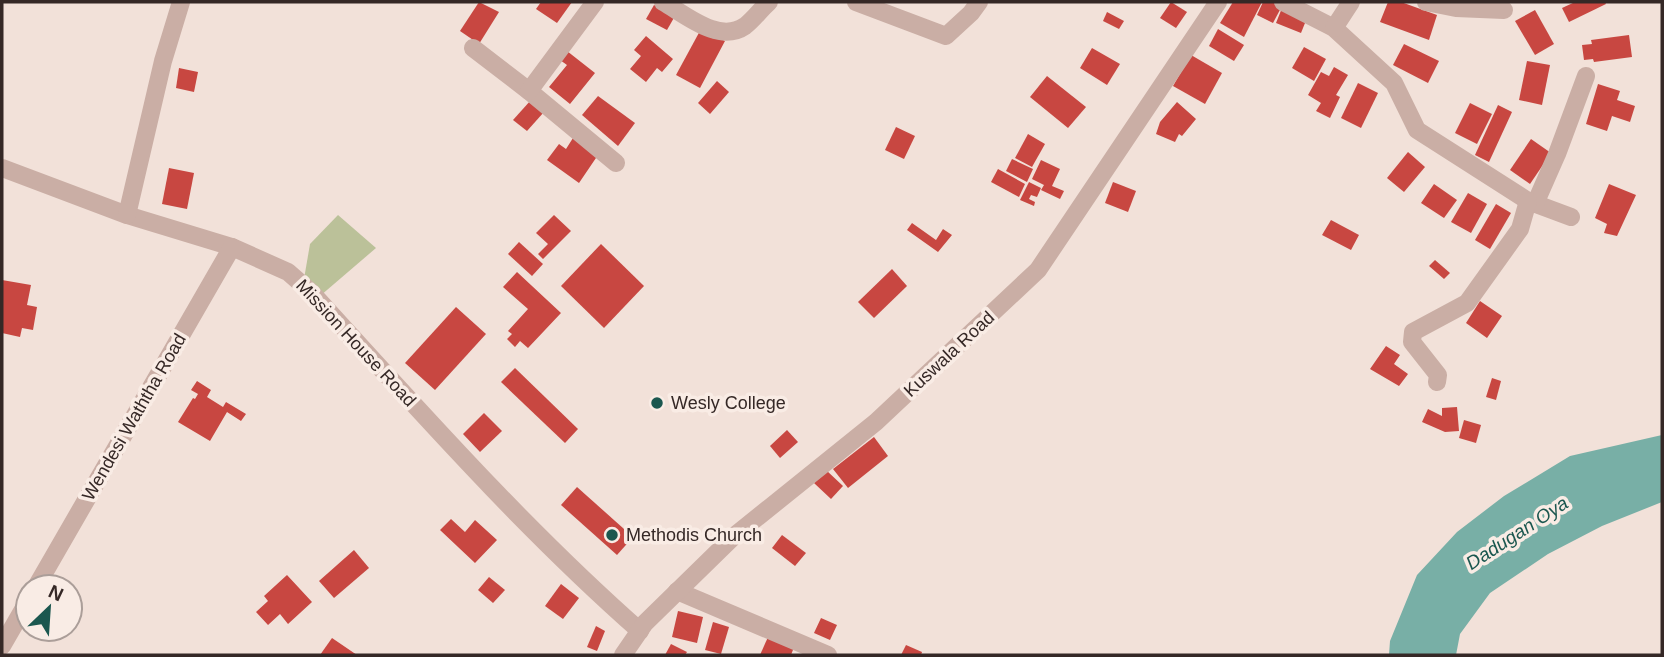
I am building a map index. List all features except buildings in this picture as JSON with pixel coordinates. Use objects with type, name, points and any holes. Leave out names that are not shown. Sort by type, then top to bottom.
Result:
[{"type":"street","points":[[127,215],[163,61],[181,2]]},
{"type":"street","points":[[529,91],[595,2]]},
{"type":"street","points":[[663,2],[714,30],[731,33],[745,26],[769,2]]},
{"type":"street","points":[[856,2],[946,36],[979,2]]},
{"type":"street","name":"Kuswala Road","points":[[624,655],[645,622],[733,537],[876,422],[1038,270],[1218,2]]},
{"type":"street","points":[[1283,2],[1334,28],[1394,83],[1416,130],[1532,203],[1571,217]]},
{"type":"street","points":[[1334,28],[1351,2]]},
{"type":"street","points":[[1426,2],[1455,8],[1504,10]]},
{"type":"street","points":[[473,48],[615,163]]},
{"type":"street","points":[[1437,382],[1437,375],[1412,342],[1413,332],[1467,303],[1520,229],[1557,154],[1586,76]]},
{"type":"street","name":"Mission House Road","points":[[2,168],[127,215],[232,247],[288,272],[312,293],[486,482],[601,597],[640,631]]},
{"type":"street","name":"Wendesi Waththa Road","points":[[44,573],[232,247]]},
{"type":"street","points":[[677,591],[828,655]]},
{"type":"street","points":[[2,646],[14,625]]},
{"type":"green space","points":[[338,215],[376,248],[320,296],[304,279],[310,244]]},
{"type":"water","name":"Dadugan Oya","points":[[1662,435],[1662,502],[1602,526],[1548,554],[1490,593],[1460,634],[1456,655],[1389,655],[1390,641],[1417,575],[1457,532],[1504,496],[1570,456]]},
{"type":"place","name":"Wesly College","points":[[657,403]]},
{"type":"place","name":"Methodis Church","points":[[612,535]]}]
